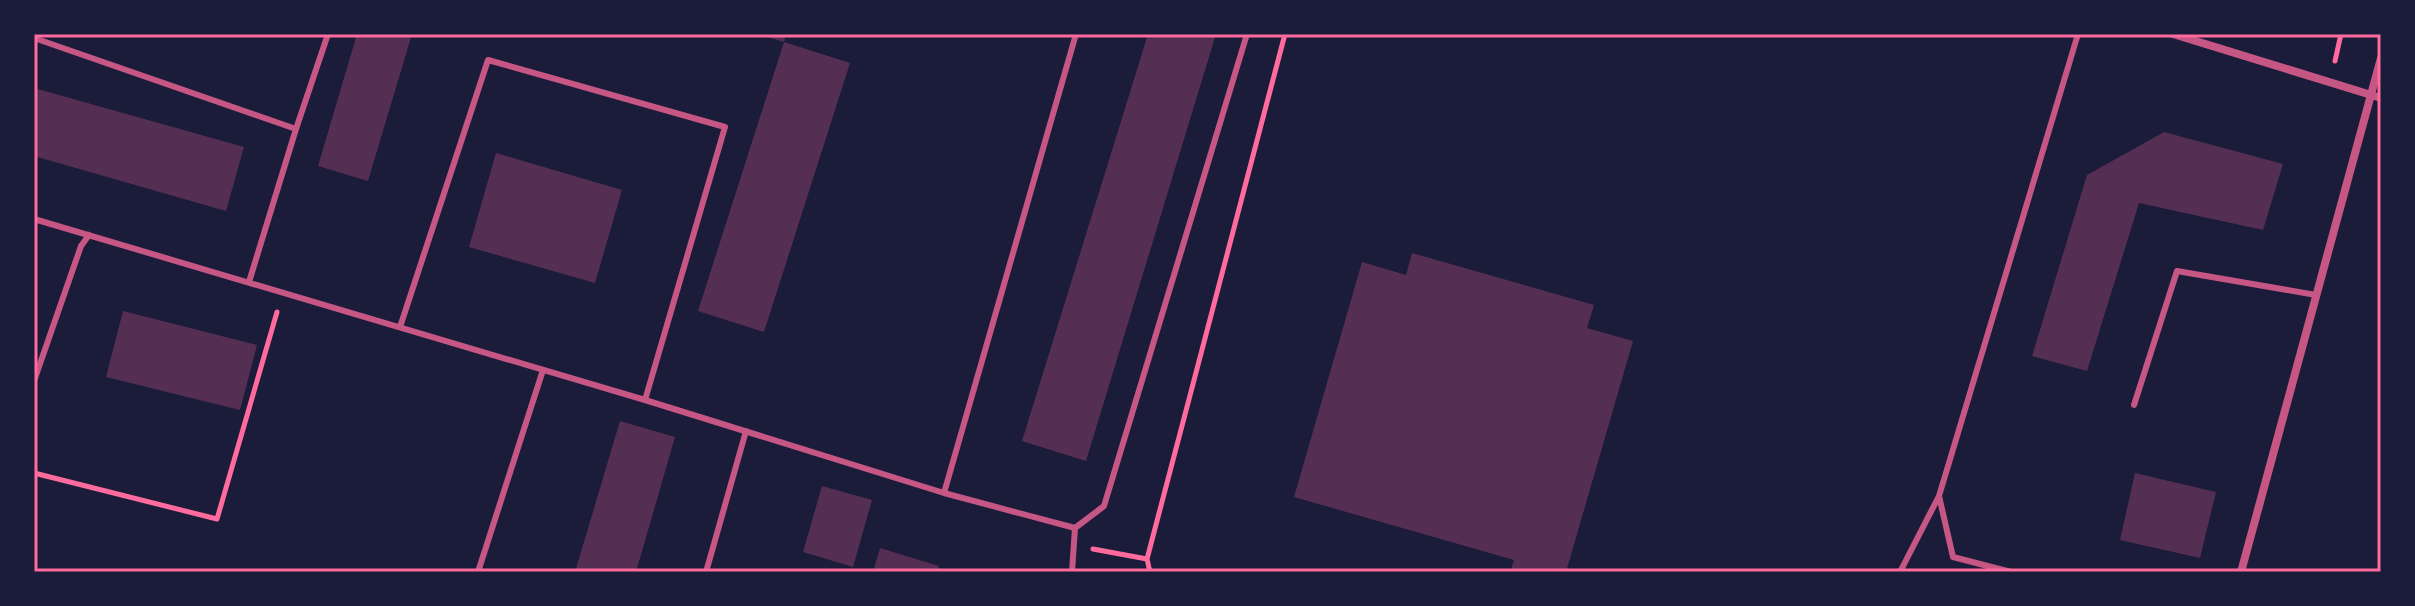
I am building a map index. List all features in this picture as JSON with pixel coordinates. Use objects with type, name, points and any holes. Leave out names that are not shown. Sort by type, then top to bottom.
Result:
[{"type":"street","points":[[2173,34],[2381,98]]},
{"type":"street","points":[[2241,572],[2381,58]]},
{"type":"lane","points":[[249,282],[328,34]]},
{"type":"lane","points":[[944,493],[1076,34]]},
{"type":"lane","points":[[1072,572],[1075,528],[1104,506],[1247,34]]},
{"type":"lane","points":[[1900,572],[1939,496],[2078,34]]},
{"type":"lane","points":[[34,38],[296,129]]},
{"type":"lane","points":[[400,327],[488,60],[725,127],[645,400]]},
{"type":"lane","points":[[34,219],[645,400],[944,493],[1075,528]]},
{"type":"lane","points":[[34,381],[81,246],[89,235]]},
{"type":"lane","points":[[2134,405],[2177,271],[2316,295]]},
{"type":"lane","points":[[478,572],[543,370]]},
{"type":"lane","points":[[706,572],[746,431]]},
{"type":"lane","points":[[1939,496],[1953,557],[2011,572]]},
{"type":"path","points":[[1150,572],[1147,559],[1285,34]]},
{"type":"path","points":[[34,473],[217,519],[279,305]]},
{"type":"building","points":[[357,34],[412,34],[368,181],[318,166]]},
{"type":"building","points":[[758,34],[786,34],[784,42]]},
{"type":"building","points":[[1148,34],[1216,34],[1086,461],[1022,441]]},
{"type":"building","points":[[784,42],[850,63],[764,332],[698,311]]},
{"type":"building","points":[[34,88],[244,147],[226,211],[34,156]]},
{"type":"building","points":[[2164,132],[2283,164],[2263,230],[2139,203],[2087,371],[2032,356],[2087,175]]},
{"type":"building","points":[[496,153],[622,190],[595,283],[469,247]]},
{"type":"building","points":[[1412,253],[1594,305],[1587,328],[1633,341],[1566,572],[1510,572],[1514,560],[1294,497],[1362,262],[1406,275]]},
{"type":"building","points":[[123,311],[257,345],[240,410],[106,377]]},
{"type":"building","points":[[620,421],[675,437],[636,572],[575,572]]},
{"type":"building","points":[[2135,473],[2216,492],[2200,558],[2120,540]]},
{"type":"building","points":[[822,486],[872,500],[853,567],[803,552]]},
{"type":"building","points":[[880,548],[939,566],[937,572],[873,572]]}]
